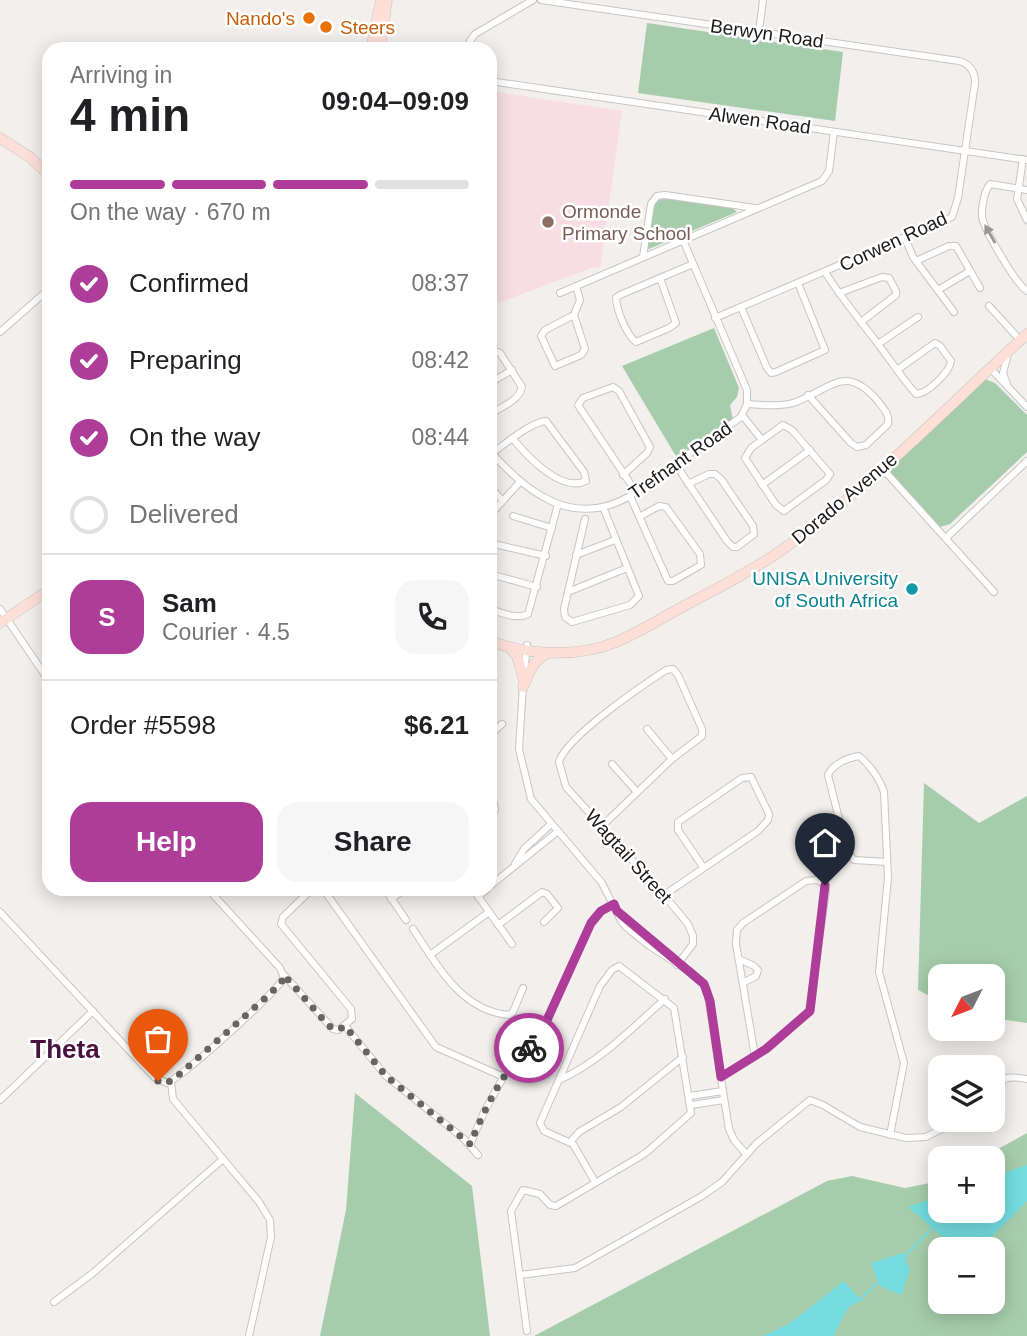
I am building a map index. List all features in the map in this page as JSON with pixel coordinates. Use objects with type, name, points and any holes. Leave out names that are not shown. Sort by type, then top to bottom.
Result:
[{"type":"street","points":[[372,42],[381,0]]},
{"type":"street","points":[[381,42],[387,0]]},
{"type":"street","points":[[470,42],[474,35],[533,0]]},
{"type":"street","name":"Berwyn Road","points":[[541,0],[963,62],[974,72],[974,88]]},
{"type":"street","points":[[759,32],[763,0]]},
{"type":"street","name":"Alwen Road","points":[[497,82],[1025,159]]},
{"type":"street","name":"Corwen Road","points":[[715,318],[946,221],[953,215],[974,88]]},
{"type":"street","points":[[560,293],[824,181],[829,171],[834,131]]},
{"type":"street","points":[[0,138],[30,157],[42,168]]},
{"type":"street","points":[[1025,159],[1018,202],[1027,220]]},
{"type":"street","points":[[1027,190],[994,184],[989,186],[982,215],[983,222],[1016,279],[1027,291]]},
{"type":"street","points":[[643,257],[651,204],[657,196],[757,209]]},
{"type":"street","points":[[905,238],[916,261],[954,312]]},
{"type":"street","name":"Trefnant Road","points":[[497,458],[519,482],[539,496],[558,504],[603,507],[633,494],[742,415],[747,404],[747,390],[683,240]]},
{"type":"street","points":[[916,261],[955,246],[980,288]]},
{"type":"street","points":[[660,278],[676,323],[636,342],[616,298],[660,278],[692,264]]},
{"type":"street","points":[[938,290],[971,271]]},
{"type":"street","points":[[825,272],[839,293],[897,370],[916,394],[921,394],[950,368],[951,361],[940,346],[934,343],[897,370]]},
{"type":"street","points":[[839,293],[884,276],[889,278],[896,291],[895,295],[861,322]]},
{"type":"street","points":[[741,307],[767,368],[771,373],[776,372],[825,350],[798,283]]},
{"type":"street","points":[[574,315],[541,334],[555,366],[581,355],[585,349],[574,315],[580,300],[576,286]]},
{"type":"street","points":[[0,332],[42,295]]},
{"type":"street","points":[[989,306],[1024,337]]},
{"type":"street","points":[[878,344],[918,317]]},
{"type":"street","name":"Dorado Avenue","points":[[527,648],[552,652],[605,646],[722,586],[777,553],[834,510],[1024,337]]},
{"type":"street","points":[[1009,390],[1003,373],[1010,349]]},
{"type":"street","points":[[497,352],[522,385],[521,393],[497,409]]},
{"type":"street","points":[[990,368],[1027,407]]},
{"type":"street","points":[[497,379],[512,370]]},
{"type":"street","points":[[747,404],[793,403],[808,395],[843,381],[858,382],[886,412],[888,424],[864,447],[857,447],[849,442],[808,395]]},
{"type":"street","points":[[623,475],[650,447],[619,391],[613,387],[583,398],[578,405],[633,494],[641,516],[668,581],[675,580],[701,565],[700,554],[667,508],[660,506],[641,516]]},
{"type":"street","points":[[742,415],[762,440]]},
{"type":"street","points":[[497,448],[540,422],[547,421],[584,472],[586,481],[580,484],[564,481],[548,473],[535,464],[513,439]]},
{"type":"street","points":[[780,426],[785,426],[810,450],[829,470],[830,475],[789,509],[781,510],[745,458],[748,451],[780,426]]},
{"type":"street","points":[[762,485],[810,450]]},
{"type":"street","points":[[946,538],[1027,461]]},
{"type":"street","points":[[676,465],[688,484],[731,546],[737,547],[754,534],[753,526],[717,475],[706,474],[688,484]]},
{"type":"street","points":[[882,468],[994,592]]},
{"type":"street","points":[[497,506],[519,482]]},
{"type":"street","points":[[497,494],[502,500]]},
{"type":"street","points":[[497,611],[526,616],[531,610],[558,504]]},
{"type":"street","points":[[584,519],[564,609],[565,617],[569,621],[632,604],[638,598],[639,594],[603,507]]},
{"type":"street","points":[[513,516],[552,528]]},
{"type":"street","points":[[576,555],[615,540]]},
{"type":"street","points":[[497,545],[546,556]]},
{"type":"street","points":[[568,592],[626,568]]},
{"type":"street","points":[[497,576],[537,587]]},
{"type":"street","points":[[4,621],[42,595]]},
{"type":"street","points":[[0,609],[4,621],[42,672]]},
{"type":"street","name":"Dorado Avenue","points":[[527,648],[574,646],[638,631]]},
{"type":"street","points":[[497,637],[527,648]]},
{"type":"street","points":[[497,643],[527,648]]},
{"type":"street","points":[[508,647],[517,656],[524,684]]},
{"type":"street","points":[[527,648],[518,740],[531,799],[602,883],[616,907],[704,984],[731,1135],[746,1154]]},
{"type":"street","points":[[524,684],[535,661],[552,652]]},
{"type":"street","name":"Wagtail Street","points":[[672,759],[699,740],[703,732],[678,675],[669,669],[617,704],[566,750],[559,762],[563,784],[684,918],[693,936],[693,944],[678,963]]},
{"type":"street","points":[[497,729],[502,724]]},
{"type":"street","points":[[602,825],[672,759],[647,729]]},
{"type":"street","points":[[887,862],[854,860],[847,851],[828,775],[833,767],[853,757],[862,759],[883,788],[888,880],[880,972],[904,1063],[890,1135]]},
{"type":"street","points":[[612,764],[636,792]]},
{"type":"street","points":[[664,894],[755,833],[769,819],[768,811],[751,777],[742,778],[678,822],[679,832],[703,867]]},
{"type":"street","points":[[515,864],[524,849],[551,824]]},
{"type":"street","points":[[497,880],[557,832]]},
{"type":"street","points":[[721,1077],[755,1056],[766,1049],[810,1011],[825,894],[824,884],[815,879],[806,881],[740,925],[736,935],[755,1056]]},
{"type":"street","points":[[498,925],[542,891],[558,908],[544,922]]},
{"type":"street","points":[[214,896],[329,1026],[338,1030],[352,1019],[351,1009],[281,924],[283,916],[305,896]]},
{"type":"street","points":[[328,896],[436,1047],[504,1077]]},
{"type":"street","points":[[389,896],[406,920]]},
{"type":"street","points":[[391,899],[395,896]]},
{"type":"street","points":[[478,897],[512,944]]},
{"type":"street","points":[[470,1144],[484,1112],[514,1059],[537,1039],[542,1031],[591,923],[601,911],[616,907]]},
{"type":"street","points":[[0,912],[42,960],[154,1077],[164,1084],[171,1082],[271,993],[284,975]]},
{"type":"street","points":[[430,955],[489,912]]},
{"type":"street","points":[[413,929],[460,994],[509,1015],[513,1012],[523,988]]},
{"type":"street","points":[[739,959],[758,971],[756,976],[743,983]]},
{"type":"street","points":[[527,1331],[511,1211],[523,1190],[540,1194],[554,1206],[648,1151],[690,1115],[691,1105],[675,1010],[665,999],[621,966],[614,968],[600,986],[540,1126],[544,1131],[570,1142],[595,1182]]},
{"type":"street","points":[[559,1080],[594,1060],[665,999]]},
{"type":"street","points":[[0,1100],[93,1011]]},
{"type":"street","points":[[345,1026],[386,1076],[470,1144],[478,1155]]},
{"type":"street","points":[[570,1142],[576,1134],[621,1107],[683,1057]]},
{"type":"street","points":[[1005,1079],[1008,1077],[1027,1079]]},
{"type":"street","points":[[171,1082],[173,1099],[266,1211],[271,1227],[269,1248],[249,1336]]},
{"type":"street","points":[[689,1093],[723,1091]]},
{"type":"street","points":[[691,1105],[723,1100]]},
{"type":"street","points":[[520,1275],[568,1270],[578,1266],[702,1196],[729,1175],[746,1154],[811,1100],[860,1127],[890,1135],[923,1138],[935,1132]]},
{"type":"street","points":[[54,1302],[93,1273],[223,1159]]},
{"type":"shaded area","name":"Ormonde Primary School","points":[[497,92],[622,111],[600,268],[594,267],[497,303]]},
{"type":"green space","points":[[647,23],[843,52],[835,121],[638,93]]},
{"type":"green space","points":[[663,198],[732,208],[737,212],[649,249],[647,247],[652,208],[655,202]]},
{"type":"green space","points":[[714,328],[739,388],[737,397],[730,405],[733,420],[677,458],[622,366]]},
{"type":"green space","points":[[985,379],[995,383],[1027,415],[1027,452],[950,524],[940,527],[889,473],[889,469]]},
{"type":"green space","points":[[924,783],[979,823],[1027,796],[1027,1023],[1005,1020],[1005,964],[928,964],[928,995],[918,990]]},
{"type":"green space","points":[[355,1093],[472,1186],[490,1336],[320,1336],[346,1210]]},
{"type":"green space","points":[[1027,1133],[1027,1336],[534,1336],[827,1181],[852,1176],[905,1188],[928,1183],[928,1223],[1005,1223],[1004,1146]]},
{"type":"water","points":[[1027,1165],[1027,1201],[992,1237],[943,1237],[908,1207],[928,1200],[928,1223],[1005,1223],[1005,1173]]},
{"type":"water","points":[[903,1253],[910,1270],[901,1295],[880,1286],[871,1263]]},
{"type":"water","points":[[844,1281],[860,1300],[848,1308],[833,1336],[763,1336],[789,1324]]},
{"type":"waterway","points":[[904,1257],[932,1228]]},
{"type":"waterway","points":[[859,1301],[880,1280]]},
{"type":"way so far","points":[[158,1081],[164,1084],[173,1080],[271,993],[284,975],[329,1026],[338,1030],[345,1026],[386,1076],[470,1144],[509,1067],[514,1059],[529,1048]]},
{"type":"place","name":"Nando's","points":[[309,18]]},
{"type":"place","name":"Steers","points":[[326,27]]},
{"type":"place","name":"Ormonde Primary School","points":[[548,222]]},
{"type":"place","name":"UNISA University of South Africa","points":[[912,589]]},
{"type":"district","name":"Theta","points":[[65,1049]]},
{"type":"route","points":[[529,1048],[542,1031],[591,923],[601,911],[614,904],[617,911],[685,966],[706,987],[721,1077],[766,1049],[810,1011],[825,885]]}]
